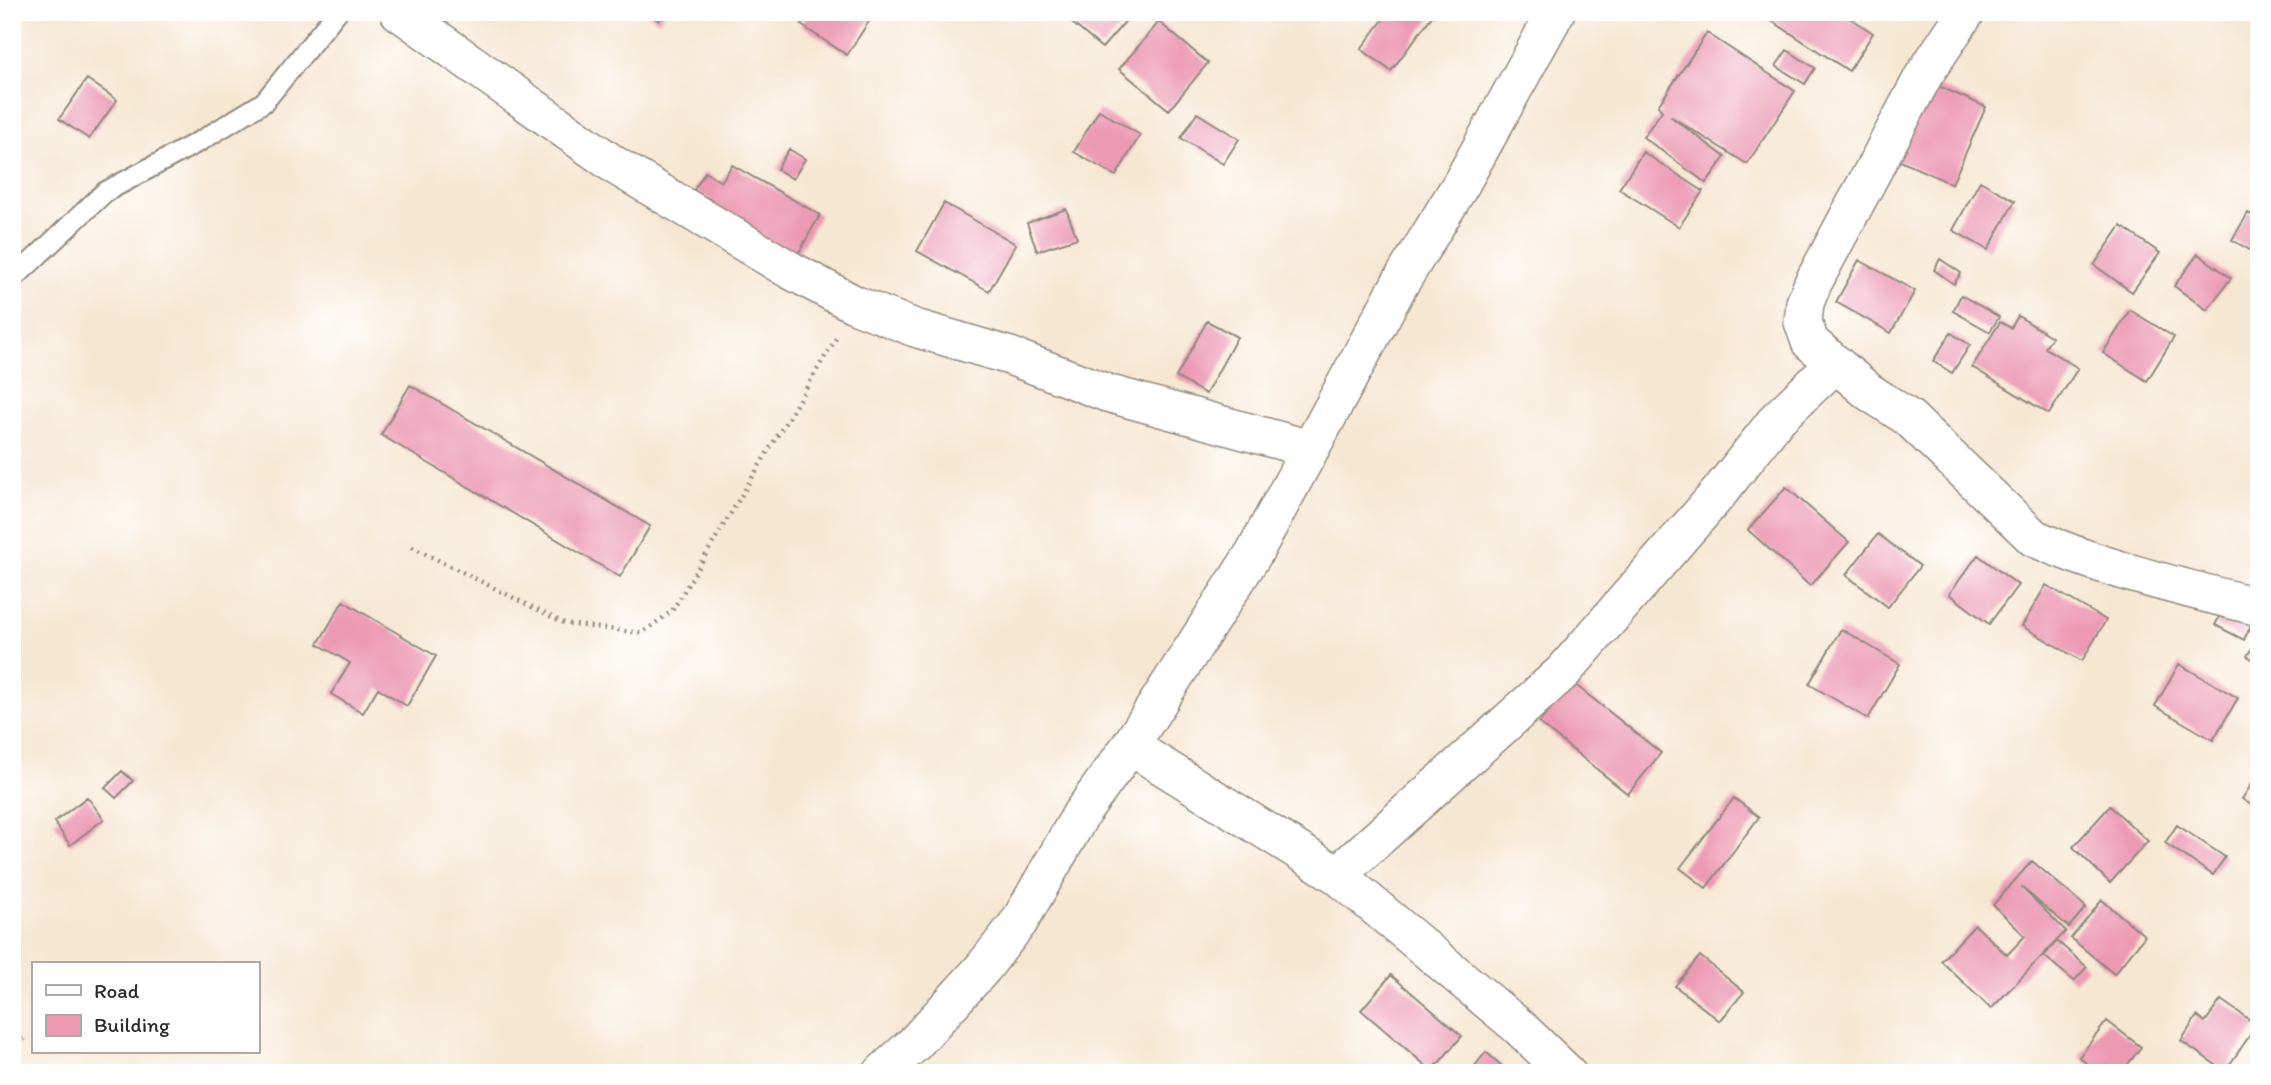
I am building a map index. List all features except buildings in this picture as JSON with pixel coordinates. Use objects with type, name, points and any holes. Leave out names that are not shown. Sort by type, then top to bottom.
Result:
[{"type":"street","points":[[399,12],[615,166],[790,270],[854,304],[915,328],[1010,356],[1107,393],[1310,449]]},
{"type":"street","points":[[882,1073],[923,1035],[983,968],[1019,922],[1081,814],[1130,746],[1254,553],[1399,285],[1461,184],[1556,12]]},
{"type":"street","points":[[1966,12],[1924,75],[1830,249],[1805,303],[1803,322],[1810,342],[1834,365],[1909,418],[2034,538],[2059,550],[2148,578],[2259,607]]},
{"type":"street","points":[[1337,875],[1563,672],[1718,494],[1779,418],[1834,365]]},
{"type":"street","points":[[1130,746],[1337,875],[1518,1026],[1567,1073]]},
{"type":"lane","points":[[12,280],[105,192],[202,140],[264,102],[337,12]]},
{"type":"path","points":[[412,547],[566,624],[642,633],[672,611],[825,361],[854,304]]},
{"type":"path","points":[[12,1048],[24,1039]]}]
